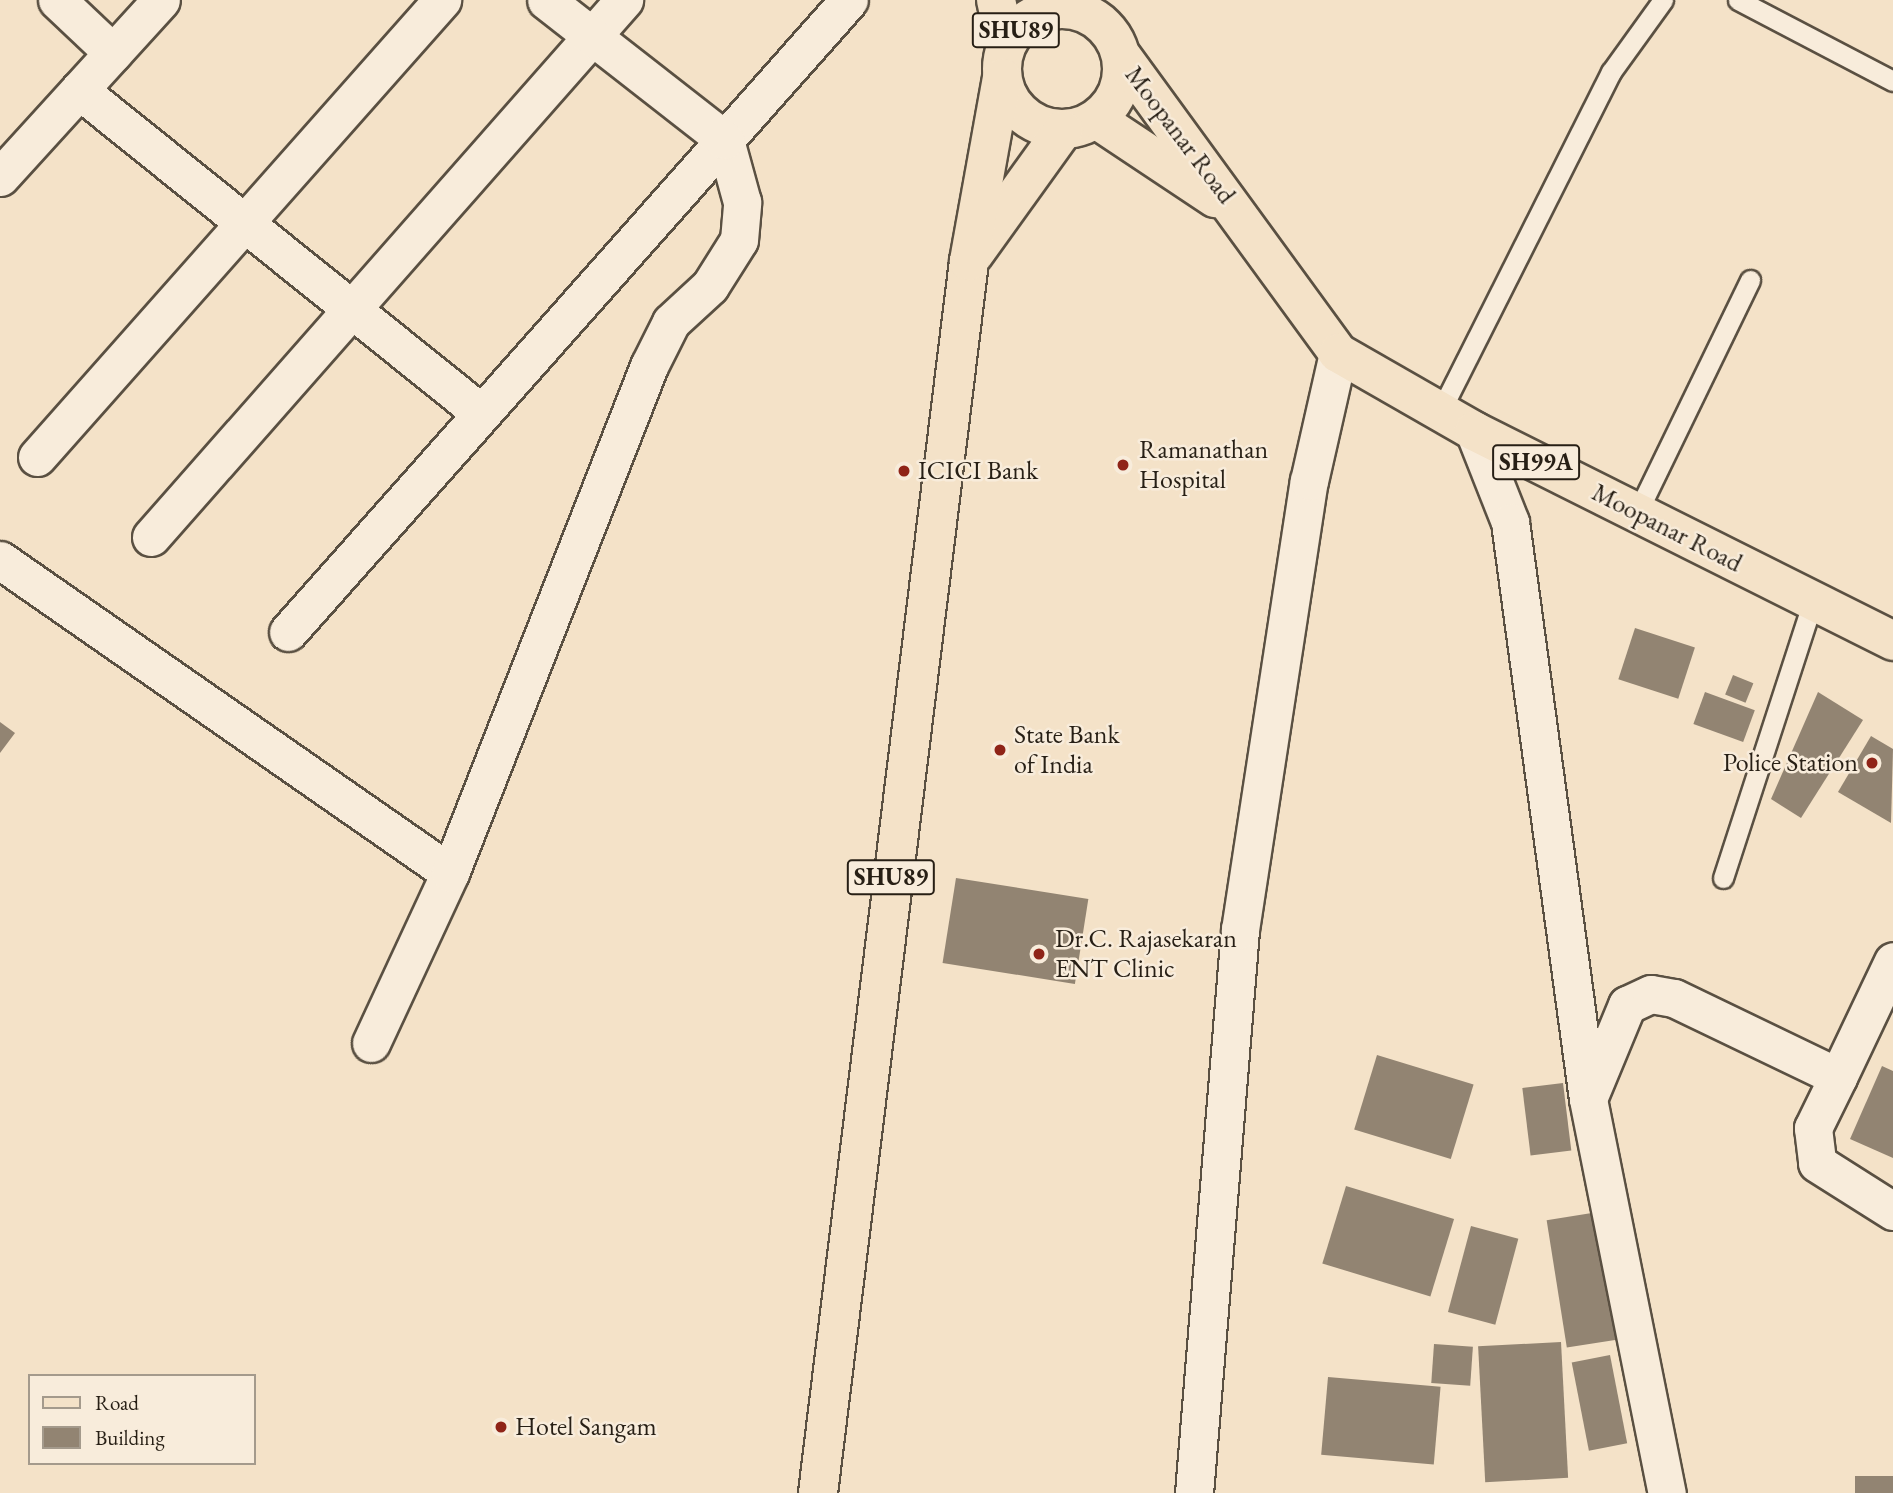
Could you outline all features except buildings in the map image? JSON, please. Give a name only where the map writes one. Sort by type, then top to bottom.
[{"type":"main road","name":"SHU89","points":[[996,0],[1012,102],[1030,120],[1080,125]]},
{"type":"main road","name":"SHU89","points":[[818,1493],[969,261],[1004,62],[1030,18],[1047,10],[1097,10],[1123,58],[1118,92],[1080,125],[969,261]]},
{"type":"main road","name":"Moopanar Road","points":[[1123,58],[1338,353],[1474,431],[1893,641]]},
{"type":"main road","name":"Moopanar Road","points":[[1080,125],[1237,212]]},
{"type":"street","points":[[57,0],[113,53]]},
{"type":"street","points":[[0,177],[160,0]]},
{"type":"street","points":[[37,457],[442,0]]},
{"type":"street","points":[[371,1043],[450,873],[649,366],[671,322],[710,286],[740,240],[742,202],[725,140],[546,0]]},
{"type":"street","points":[[151,537],[624,0]]},
{"type":"street","points":[[288,632],[849,0]]},
{"type":"street","points":[[79,90],[481,413]]},
{"type":"street","points":[[1194,1493],[1240,930],[1309,481],[1338,353]]},
{"type":"street","points":[[1474,431],[1510,522],[1588,1099],[1667,1493]]},
{"type":"street","points":[[0,560],[450,873]]},
{"type":"street","points":[[1893,961],[1813,1128],[1816,1163],[1893,1211]]},
{"type":"street","points":[[1588,1099],[1627,1005],[1651,994],[1674,998],[1838,1077]]},
{"type":"lane","points":[[1440,412],[1611,72],[1663,0]]},
{"type":"lane","points":[[1738,0],[1893,81]]},
{"type":"lane","points":[[1637,513],[1750,280]]},
{"type":"lane","points":[[1723,878],[1813,601]]},
{"type":"place","name":"Ramanathan Hospital","points":[[1123,465]]},
{"type":"place","name":"ICICI Bank","points":[[904,471]]},
{"type":"place","name":"State Bank of India","points":[[1000,750]]},
{"type":"place","name":"Police Station","points":[[1872,763]]},
{"type":"place","name":"Dr.C. Rajasekaran ENT Clinic","points":[[1039,954]]},
{"type":"place","name":"Hotel Sangam","points":[[501,1427]]}]
